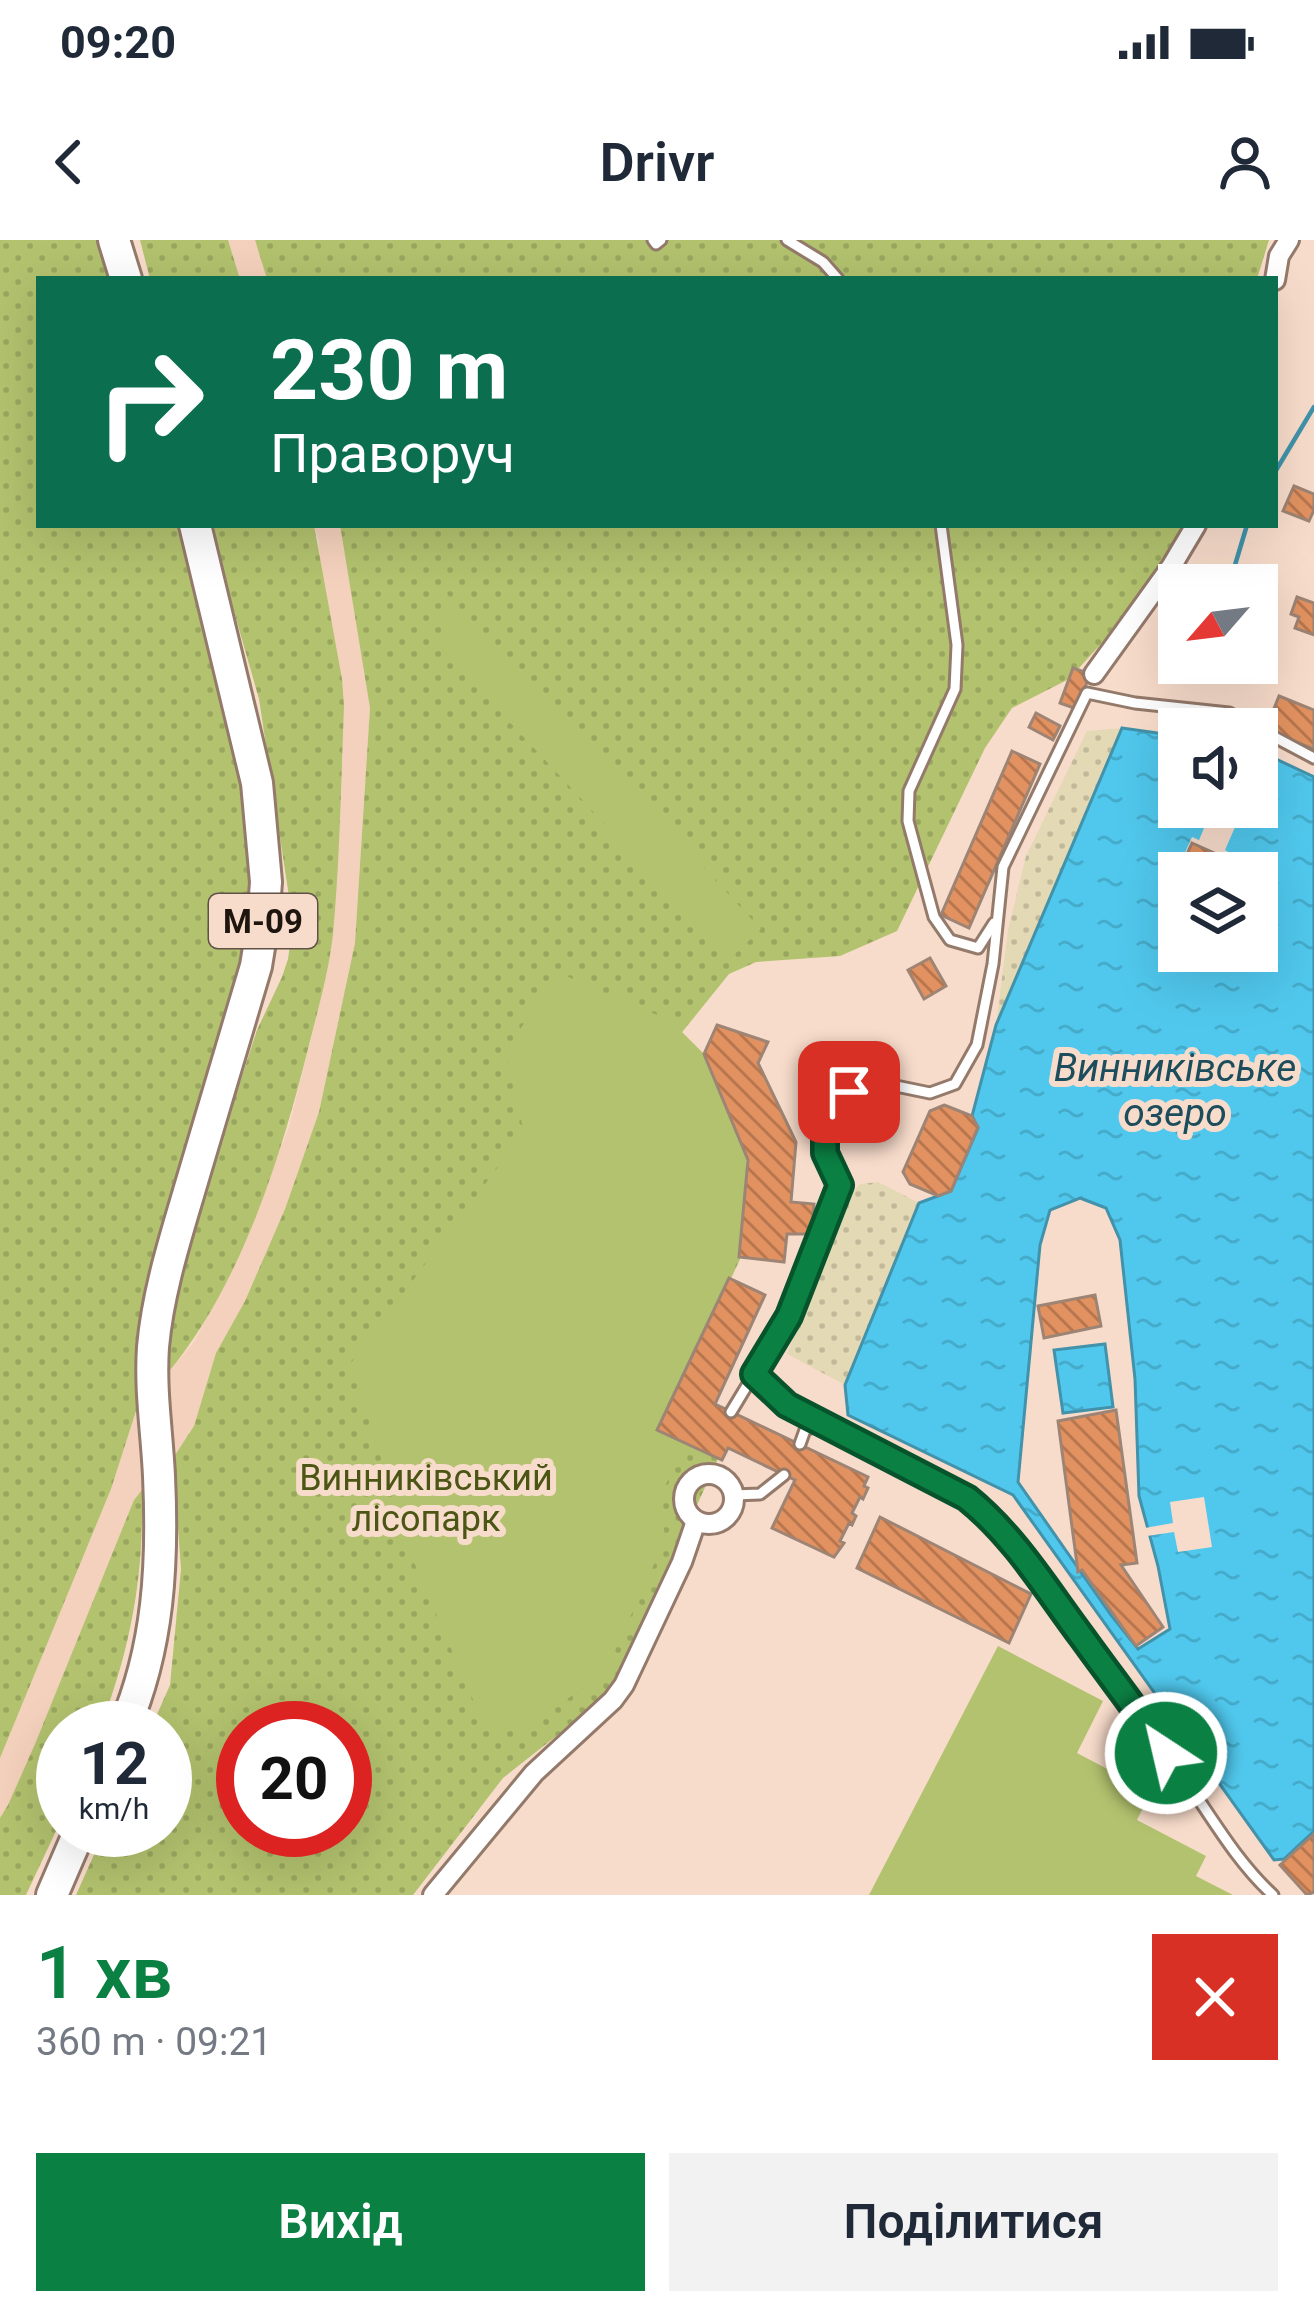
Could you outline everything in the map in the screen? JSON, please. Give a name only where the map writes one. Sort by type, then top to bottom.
[{"type":"main road","points":[[114,240],[125,276]]},
{"type":"main road","name":"М-09","points":[[136,1701],[150,1653],[159,1584],[159,1474],[152,1388],[158,1311],[256,966],[265,902],[257,784],[196,528]]},
{"type":"main road","points":[[52,1895],[68,1857]]},
{"type":"street","points":[[1276,276],[1289,240]]},
{"type":"street","points":[[1091,683],[1194,528]]},
{"type":"street","points":[[698,1477],[720,1477],[734,1495],[731,1510],[721,1521],[696,1521],[687,1510],[687,1488],[698,1477]]},
{"type":"street","points":[[434,1895],[534,1773],[614,1700],[682,1562],[696,1521]]},
{"type":"lane","points":[[787,240],[823,262],[835,276]]},
{"type":"lane","points":[[941,528],[957,645],[956,689],[909,791],[908,821],[934,917],[950,940],[977,948],[998,918]]},
{"type":"lane","points":[[731,1412],[789,1316],[840,1185],[825,1153],[825,1120],[867,1080],[930,1094],[955,1084],[977,1046],[993,964],[1003,867],[1091,683],[1135,703],[1229,713],[1314,758]]},
{"type":"lane","points":[[754,1374],[776,1397],[821,1424],[967,1498],[1005,1534],[1238,1857],[1274,1895]]},
{"type":"lane","points":[[800,1444],[805,1430],[821,1424]]},
{"type":"lane","points":[[734,1495],[760,1494],[784,1475]]},
{"type":"shaded area","points":[[228,240],[255,240],[266,276],[239,276]]},
{"type":"shaded area","points":[[315,528],[340,528],[370,708],[355,943],[319,1112],[285,1209],[245,1301],[216,1353],[194,1426],[173,1458],[167,1374],[194,1342],[235,1264],[289,1127],[332,938]]},
{"type":"shaded area","points":[[136,1411],[142,1490],[52,1701],[36,1701],[36,1742],[0,1818],[0,1758],[111,1489]]},
{"type":"sand","points":[[1122,728],[996,1025],[1008,930],[1026,856],[1087,731]]},
{"type":"sand","points":[[878,1182],[919,1203],[845,1385],[787,1354],[849,1196],[860,1184]]},
{"type":"green space","points":[[0,240],[106,240],[116,276],[36,276],[36,528],[181,528],[244,793],[248,911],[244,959],[142,1362],[136,1411],[111,1489],[0,1758]]},
{"type":"green space","points":[[140,240],[228,240],[239,276],[149,276]]},
{"type":"green space","points":[[255,240],[1269,240],[1258,276],[266,276]]},
{"type":"green space","points":[[213,528],[315,528],[344,706],[333,934],[299,1084],[256,1216],[217,1300],[167,1374],[171,1312],[203,1196],[257,1030],[288,959],[293,923],[259,699]]},
{"type":"green space","name":"Винниківський лісопарк","points":[[340,528],[1184,528],[1167,564],[1158,564],[1158,578],[1151,589],[1069,679],[1012,708],[985,748],[897,931],[840,956],[756,962],[729,974],[679,1036],[749,1174],[741,1257],[660,1431],[718,1459],[611,1693],[503,1778],[413,1895],[76,1895],[93,1857],[192,1857],[192,1701],[163,1701],[170,1685],[181,1569],[173,1458],[194,1426],[216,1353],[245,1301],[285,1209],[319,1112],[355,943],[370,708]]},
{"type":"green space","points":[[446,593],[761,929],[730,959],[439,646]]},
{"type":"green space","points":[[557,972],[671,1021],[704,1054],[747,1153],[739,1257],[658,1429],[686,1444],[657,1502],[666,1538],[604,1675],[527,1725],[486,1730],[413,1560],[351,1363],[524,1132],[505,1053]]},
{"type":"green space","points":[[142,1490],[138,1582],[110,1701],[52,1701]]},
{"type":"green space","points":[[998,1646],[1103,1701],[1077,1753],[1151,1792],[1137,1820],[1206,1856],[1196,1876],[1233,1895],[869,1895]]},
{"type":"green space","points":[[35,1744],[36,1857],[44,1857],[26,1895],[0,1895],[0,1818]]},
{"type":"water","name":"Винниківське озеро","points":[[1122,728],[1158,733],[1158,828],[1278,828],[1278,760],[1314,777],[1314,1831],[1284,1859],[1274,1860],[1013,1495],[848,1415],[845,1385],[919,1203],[951,1191],[978,1128],[972,1116],[996,1025]],"holes":[[[1080,1198],[1106,1208],[1120,1240],[1135,1379],[1139,1496],[1170,1629],[1138,1649],[1018,1482],[1040,1245],[1050,1210]]]},
{"type":"water","points":[[1105,1344],[1113,1407],[1063,1413],[1054,1350]]},
{"type":"pier","points":[[1204,828],[1235,828],[1225,850],[1228,852],[1185,852],[1192,837],[1199,840]]},
{"type":"pier","points":[[1204,1497],[1212,1547],[1178,1552],[1174,1532],[1147,1536],[1145,1528],[1173,1523],[1170,1502]]},
{"type":"building","points":[[1294,486],[1314,494],[1309,521],[1283,511]]},
{"type":"building","points":[[1297,597],[1314,603],[1314,635],[1295,628],[1299,617],[1291,614]]},
{"type":"building","points":[[1073,668],[1090,674],[1077,709],[1060,703]]},
{"type":"building","points":[[1279,696],[1314,710],[1314,749],[1278,735],[1278,708],[1274,708]]},
{"type":"building","points":[[1036,713],[1060,726],[1053,740],[1029,727]]},
{"type":"building","points":[[1012,751],[1040,764],[969,928],[941,915]]},
{"type":"building","points":[[1192,843],[1212,852],[1188,852]]},
{"type":"building","points":[[930,958],[946,986],[924,999],[908,970]]},
{"type":"building","points":[[717,1025],[768,1042],[758,1063],[796,1142],[791,1202],[814,1204],[812,1234],[787,1234],[784,1262],[739,1257],[748,1160],[704,1054]]},
{"type":"building","points":[[944,1105],[972,1116],[978,1127],[951,1191],[938,1196],[910,1184],[903,1172],[930,1111]]},
{"type":"building","points":[[729,1278],[765,1295],[715,1404],[868,1477],[864,1486],[868,1488],[834,1557],[772,1528],[795,1480],[728,1448],[722,1460],[657,1430]]},
{"type":"building","points":[[1095,1295],[1101,1326],[1044,1338],[1038,1306]]},
{"type":"building","points":[[1116,1410],[1137,1563],[1121,1565],[1163,1627],[1136,1646],[1082,1570],[1078,1572],[1058,1421]]},
{"type":"building","points":[[880,1517],[1031,1594],[1009,1643],[857,1568]]},
{"type":"building","points":[[1314,1834],[1314,1892],[1307,1895],[1280,1865]]},
{"type":"waterway","points":[[1278,467],[1314,407]]},
{"type":"waterway","points":[[1235,564],[1246,528]]},
{"type":"route","points":[[849,1092],[825,1120],[825,1153],[840,1185],[789,1316],[754,1374],[787,1405],[980,1509],[1042,1580],[1166,1753]]}]
